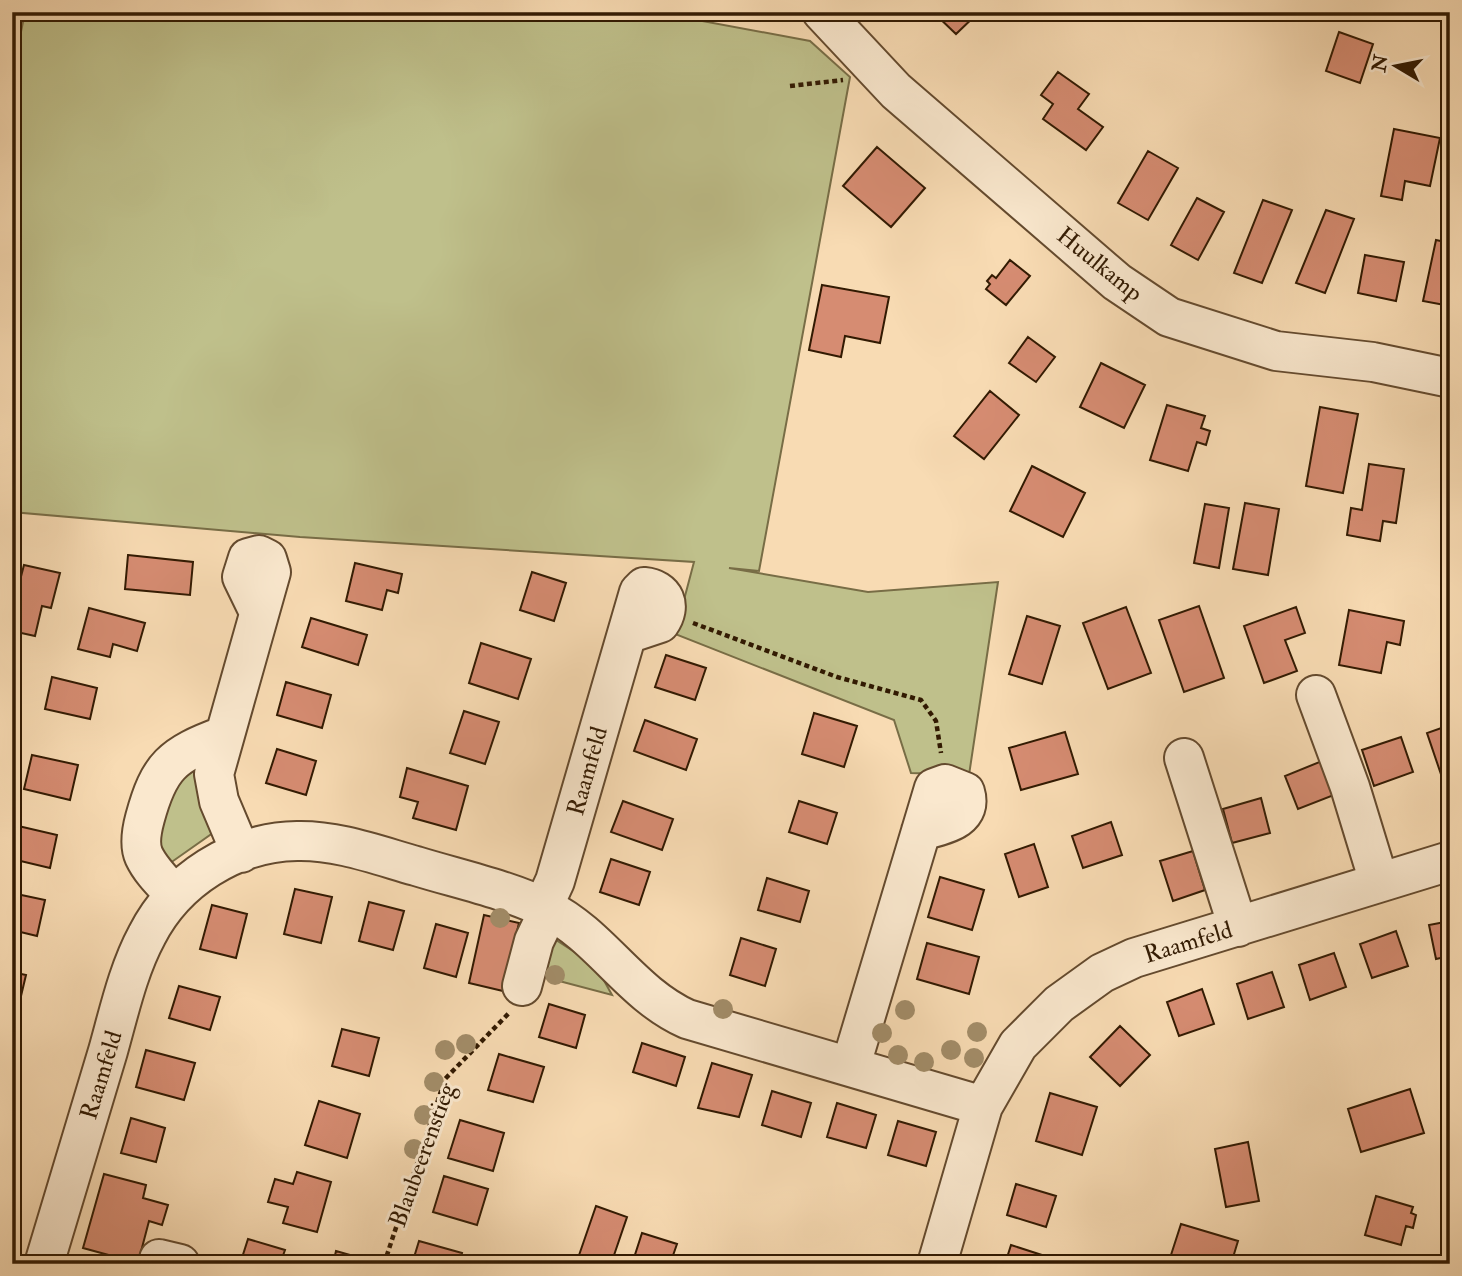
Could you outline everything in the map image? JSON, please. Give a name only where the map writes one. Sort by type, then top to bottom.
[{"type":"street","name":"Huulkamp","points":[[822,12],[896,91],[1116,282],[1169,317],[1276,351],[1373,362],[1450,378]]},
{"type":"street","name":"Raamfeld","points":[[546,909],[639,592],[644,587],[658,591],[663,596],[664,617]]},
{"type":"street","points":[[241,853],[214,785],[216,759],[259,612]]},
{"type":"street","points":[[1316,695],[1350,787],[1379,882]]},
{"type":"street","points":[[175,895],[151,867],[142,849],[144,822],[155,783],[160,774],[179,757],[223,736]]},
{"type":"street","points":[[1184,758],[1238,927]]},
{"type":"street","points":[[851,1065],[934,788]]},
{"type":"street","name":"Raamfeld","points":[[44,1264],[131,974],[145,938],[175,895],[213,865],[241,853],[296,841],[331,843],[382,856],[546,909],[580,931],[648,997],[667,1010],[687,1019],[851,1065],[983,1106]]},
{"type":"street","name":"Raamfeld","points":[[937,1264],[983,1106],[1018,1045],[1076,990],[1134,958],[1450,862]]},
{"type":"street","points":[[522,986],[546,909]]},
{"type":"street","points":[[158,1264],[159,1259],[180,1264]]},
{"type":"path","points":[[790,86],[842,81]]},
{"type":"path","points":[[664,617],[705,626],[870,688],[921,700],[936,721],[940,739],[941,758],[934,788]]},
{"type":"path","name":"Blaubeerenstieg","points":[[384,1264],[445,1079],[519,1003],[522,986]]},
{"type":"green space","points":[[25,12],[654,12],[810,41],[850,77],[759,571],[729,568],[868,592],[998,582],[969,775],[911,773],[894,720],[675,634],[694,562],[300,537],[12,512],[12,76]]},
{"type":"green space","points":[[203,753],[217,830],[166,866],[152,818]]},
{"type":"green space","points":[[553,938],[596,966],[612,995],[544,977]]},
{"type":"building","points":[[933,12],[979,12],[956,34]]},
{"type":"building","points":[[1339,32],[1373,44],[1360,83],[1326,71]]},
{"type":"building","points":[[1058,72],[1089,94],[1078,109],[1103,127],[1086,150],[1043,119],[1053,104],[1041,95]]},
{"type":"building","points":[[1394,129],[1440,138],[1430,186],[1405,181],[1402,200],[1381,196]]},
{"type":"building","points":[[877,147],[925,188],[891,227],[843,186]]},
{"type":"building","points":[[1148,151],[1178,168],[1148,220],[1118,203]]},
{"type":"building","points":[[1197,198],[1224,212],[1198,260],[1171,245]]},
{"type":"building","points":[[1263,200],[1292,210],[1262,283],[1234,273]]},
{"type":"building","points":[[1326,210],[1354,219],[1325,293],[1296,283]]},
{"type":"building","points":[[1436,240],[1450,243],[1450,306],[1423,301]]},
{"type":"building","points":[[1365,255],[1404,262],[1396,301],[1358,293]]},
{"type":"building","points":[[1010,260],[1030,276],[1006,305],[986,289],[990,284],[987,281],[992,275],[996,278]]},
{"type":"building","points":[[822,285],[889,297],[880,343],[845,336],[841,357],[809,350]]},
{"type":"building","points":[[1028,337],[1055,357],[1036,382],[1009,363]]},
{"type":"building","points":[[1101,363],[1145,385],[1124,428],[1080,407]]},
{"type":"building","points":[[990,391],[1019,415],[984,459],[954,436]]},
{"type":"building","points":[[1167,405],[1205,416],[1201,428],[1210,431],[1206,445],[1197,442],[1188,471],[1150,460]]},
{"type":"building","points":[[1320,407],[1358,414],[1343,493],[1306,486]]},
{"type":"building","points":[[1369,464],[1404,469],[1396,523],[1383,521],[1380,541],[1347,535],[1351,508],[1362,510]]},
{"type":"building","points":[[1032,466],[1085,493],[1063,537],[1010,511]]},
{"type":"building","points":[[1245,503],[1279,509],[1268,575],[1233,569]]},
{"type":"building","points":[[1205,504],[1229,508],[1219,568],[1194,563]]},
{"type":"building","points":[[128,555],[193,562],[190,595],[125,589]]},
{"type":"building","points":[[355,563],[402,574],[398,593],[387,590],[382,610],[346,601]]},
{"type":"building","points":[[24,565],[60,573],[51,608],[42,606],[35,636],[12,631],[12,590],[17,592]]},
{"type":"building","points":[[532,572],[566,583],[554,621],[520,610]]},
{"type":"building","points":[[1199,606],[1224,678],[1184,692],[1159,620]]},
{"type":"building","points":[[1126,607],[1151,673],[1108,689],[1083,623]]},
{"type":"building","points":[[1296,607],[1305,633],[1285,640],[1297,671],[1264,683],[1244,626]]},
{"type":"building","points":[[89,608],[145,623],[137,651],[113,644],[110,657],[78,649]]},
{"type":"building","points":[[1349,610],[1404,621],[1400,645],[1387,642],[1381,673],[1339,665]]},
{"type":"building","points":[[1027,616],[1060,626],[1042,684],[1009,674]]},
{"type":"building","points":[[311,618],[367,635],[358,665],[302,647]]},
{"type":"building","points":[[481,643],[531,659],[518,699],[469,683]]},
{"type":"building","points":[[666,655],[706,668],[695,700],[655,687]]},
{"type":"building","points":[[52,677],[97,688],[90,719],[45,709]]},
{"type":"building","points":[[286,682],[331,695],[322,728],[277,715]]},
{"type":"building","points":[[464,711],[499,722],[485,764],[450,753]]},
{"type":"building","points":[[814,713],[857,726],[844,767],[802,754]]},
{"type":"building","points":[[645,720],[697,739],[686,770],[634,751]]},
{"type":"building","points":[[1450,725],[1450,797],[1449,798],[1427,733]]},
{"type":"building","points":[[1065,732],[1078,774],[1021,790],[1009,748]]},
{"type":"building","points":[[1401,737],[1413,772],[1374,786],[1362,750]]},
{"type":"building","points":[[277,749],[316,761],[306,795],[266,783]]},
{"type":"building","points":[[32,755],[78,765],[70,800],[24,789]]},
{"type":"building","points":[[1322,761],[1334,795],[1298,809],[1285,776]]},
{"type":"building","points":[[407,768],[468,786],[456,830],[413,818],[418,802],[400,797]]},
{"type":"building","points":[[1261,798],[1270,833],[1232,843],[1223,809]]},
{"type":"building","points":[[623,801],[673,819],[662,850],[611,832]]},
{"type":"building","points":[[799,801],[837,813],[827,844],[789,832]]},
{"type":"building","points":[[1111,822],[1122,855],[1083,868],[1072,836]]},
{"type":"building","points":[[14,825],[57,835],[50,868],[12,859]]},
{"type":"building","points":[[1034,844],[1048,887],[1019,897],[1005,854]]},
{"type":"building","points":[[1193,851],[1205,890],[1173,901],[1160,861]]},
{"type":"building","points":[[611,859],[650,872],[639,905],[600,892]]},
{"type":"building","points":[[940,877],[984,890],[972,930],[928,917]]},
{"type":"building","points":[[767,878],[809,891],[800,922],[758,910]]},
{"type":"building","points":[[295,889],[332,897],[321,943],[284,934]]},
{"type":"building","points":[[12,893],[45,900],[37,936],[12,930]]},
{"type":"building","points":[[369,902],[404,911],[393,950],[359,941]]},
{"type":"building","points":[[212,905],[247,914],[236,958],[200,949]]},
{"type":"building","points":[[484,915],[519,923],[503,991],[469,983]]},
{"type":"building","points":[[1450,921],[1450,956],[1436,959],[1429,925]]},
{"type":"building","points":[[436,924],[468,933],[456,977],[424,968]]},
{"type":"building","points":[[1396,931],[1408,966],[1372,978],[1360,944]]},
{"type":"building","points":[[741,938],[776,949],[765,986],[730,975]]},
{"type":"building","points":[[927,943],[979,957],[969,994],[917,979]]},
{"type":"building","points":[[1334,953],[1346,987],[1310,1000],[1299,965]]},
{"type":"building","points":[[12,972],[26,975],[16,1017],[12,1016]]},
{"type":"building","points":[[1272,972],[1284,1007],[1248,1019],[1237,984]]},
{"type":"building","points":[[179,986],[220,997],[210,1030],[169,1018]]},
{"type":"building","points":[[1202,989],[1214,1024],[1179,1036],[1167,1002]]},
{"type":"building","points":[[549,1004],[585,1015],[576,1048],[539,1037]]},
{"type":"building","points":[[1120,1026],[1150,1055],[1120,1086],[1090,1057]]},
{"type":"building","points":[[342,1029],[379,1038],[369,1076],[332,1066]]},
{"type":"building","points":[[642,1043],[685,1057],[676,1086],[633,1072]]},
{"type":"building","points":[[146,1050],[195,1063],[184,1100],[136,1087]]},
{"type":"building","points":[[499,1054],[544,1067],[533,1102],[488,1090]]},
{"type":"building","points":[[712,1063],[752,1075],[739,1117],[698,1108]]},
{"type":"building","points":[[1410,1089],[1424,1133],[1361,1152],[1348,1109]]},
{"type":"building","points":[[772,1091],[811,1103],[801,1137],[762,1125]]},
{"type":"building","points":[[1050,1093],[1097,1107],[1082,1155],[1036,1141]]},
{"type":"building","points":[[319,1101],[360,1114],[347,1158],[305,1145]]},
{"type":"building","points":[[837,1103],[876,1115],[866,1148],[827,1137]]},
{"type":"building","points":[[131,1118],[165,1128],[156,1162],[121,1153]]},
{"type":"building","points":[[460,1120],[504,1133],[493,1171],[448,1158]]},
{"type":"building","points":[[898,1121],[936,1132],[926,1166],[888,1155]]},
{"type":"building","points":[[1248,1142],[1259,1201],[1226,1207],[1215,1149]]},
{"type":"building","points":[[297,1172],[331,1182],[317,1232],[283,1223],[288,1207],[268,1202],[275,1179],[293,1184]]},
{"type":"building","points":[[104,1174],[146,1185],[143,1198],[168,1205],[162,1225],[149,1221],[138,1263],[83,1248]]},
{"type":"building","points":[[444,1176],[488,1189],[477,1225],[433,1212]]},
{"type":"building","points":[[1016,1184],[1056,1196],[1046,1227],[1007,1215]]},
{"type":"building","points":[[1376,1196],[1413,1207],[1411,1213],[1416,1215],[1413,1228],[1406,1226],[1401,1245],[1365,1235]]},
{"type":"building","points":[[596,1206],[627,1217],[611,1264],[577,1261]]},
{"type":"building","points":[[1181,1224],[1238,1241],[1231,1264],[1189,1264],[1170,1258]]},
{"type":"building","points":[[642,1233],[677,1244],[670,1264],[632,1264]]},
{"type":"building","points":[[248,1239],[285,1250],[280,1264],[240,1264]]},
{"type":"building","points":[[419,1241],[462,1253],[459,1264],[412,1264]]},
{"type":"building","points":[[1011,1245],[1048,1257],[1046,1264],[1005,1264]]},
{"type":"building","points":[[336,1251],[364,1259],[363,1264],[333,1264]]}]
